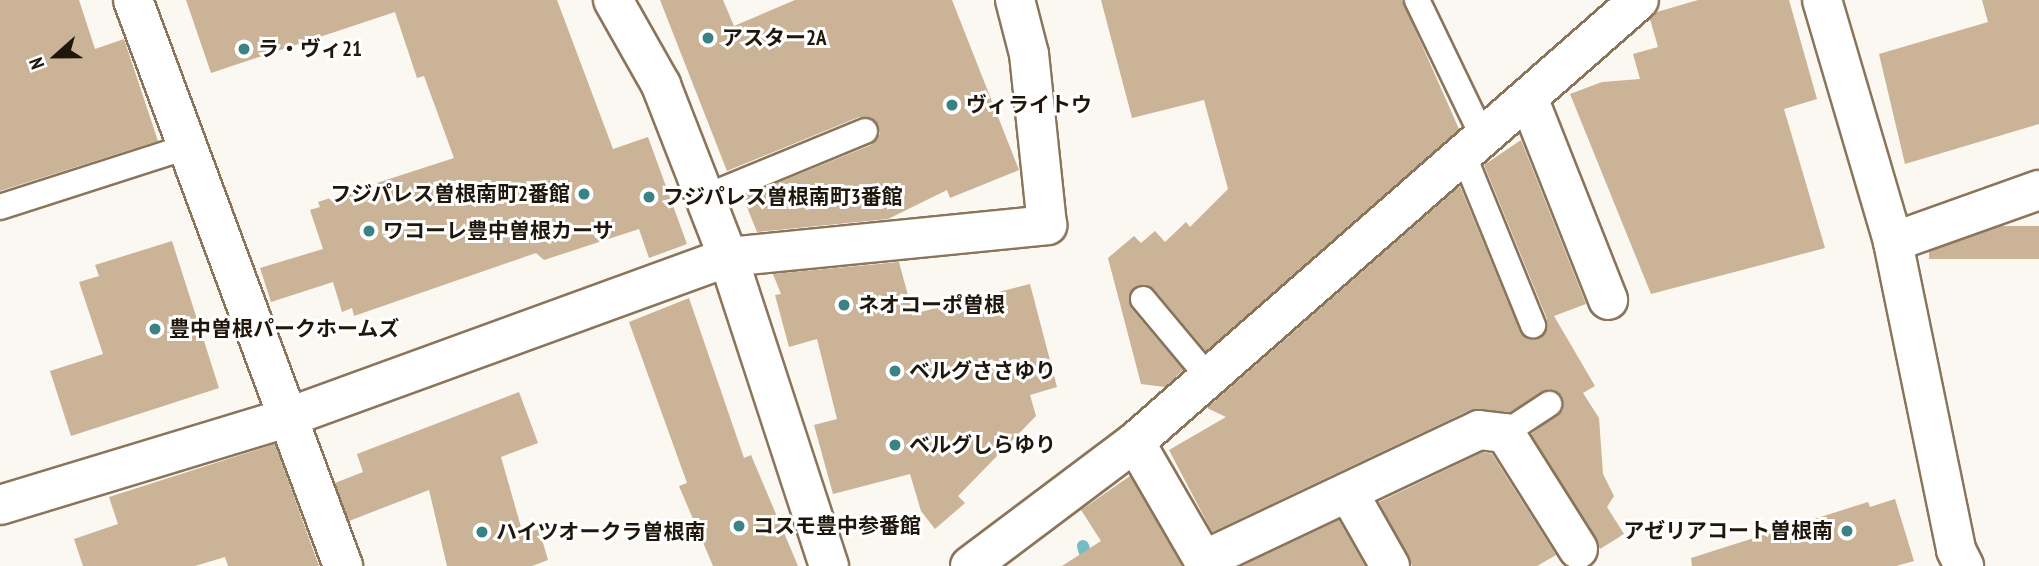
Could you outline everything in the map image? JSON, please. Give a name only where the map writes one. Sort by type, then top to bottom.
[{"type":"street","points":[[133,0],[343,566]]},
{"type":"street","points":[[613,0],[661,85],[728,257],[829,566]]},
{"type":"street","points":[[0,505],[286,418],[728,257],[1047,225],[1029,54],[1015,0]]},
{"type":"street","points":[[971,566],[1135,442],[1529,100],[1639,0]]},
{"type":"street","points":[[1822,0],[1894,242],[1956,550],[1964,566]]},
{"type":"street","points":[[1529,100],[1608,300]]},
{"type":"street","points":[[1894,242],[2039,190]]},
{"type":"street","points":[[1135,442],[1205,563],[1479,430],[1505,433],[1578,549]]},
{"type":"street","points":[[1348,492],[1390,566]]},
{"type":"lane","points":[[1417,0],[1474,147],[1533,325]]},
{"type":"lane","points":[[705,197],[865,131]]},
{"type":"lane","points":[[0,207],[187,147]]},
{"type":"lane","points":[[1143,299],[1209,378]]},
{"type":"lane","points":[[1505,433],[1549,404]]},
{"type":"building","points":[[0,0],[79,0],[95,49],[124,39],[158,141],[0,191]]},
{"type":"building","points":[[186,0],[557,0],[613,149],[648,137],[687,244],[649,258],[639,229],[544,260],[536,253],[354,316],[352,308],[342,312],[333,282],[271,302],[260,268],[323,249],[310,210],[320,207],[318,202],[454,158],[424,76],[417,78],[395,12],[211,73]]},
{"type":"building","points":[[660,0],[723,0],[734,26],[795,0],[952,0],[1019,170],[950,198],[947,190],[888,219],[757,232],[743,197],[871,145],[880,134],[878,125],[859,117],[727,171]]},
{"type":"building","points":[[1101,0],[1402,0],[1459,129],[1206,351],[1154,289],[1133,288],[1131,308],[1183,370],[1165,387],[1141,384],[1108,258],[1134,236],[1141,243],[1155,231],[1165,242],[1186,222],[1190,227],[1228,189],[1204,100],[1132,118]]},
{"type":"building","points":[[1698,0],[1789,0],[1817,99],[1784,109],[1825,248],[1651,294],[1570,94],[1602,82],[1640,79],[1633,54],[1658,47],[1650,19],[1657,12]]},
{"type":"building","points":[[1982,0],[2039,0],[2039,124],[1905,164],[1879,54],[1988,22]]},
{"type":"building","points":[[1521,140],[1586,304],[1554,316],[1595,386],[1583,393],[1599,418],[1603,474],[1614,496],[1607,507],[1624,534],[1600,549],[1531,434],[1563,410],[1562,396],[1549,389],[1510,412],[1470,410],[1212,532],[1169,450],[1226,417],[1207,408],[1460,186],[1520,331],[1532,340],[1544,335],[1547,319],[1484,165]]},
{"type":"building","points":[[1929,226],[2039,226],[2039,259],[1929,259]]},
{"type":"building","name":"豊中曽根パークホームズ","points":[[172,241],[219,388],[71,436],[50,371],[103,354],[79,282],[99,276],[95,265]]},
{"type":"building","points":[[899,262],[913,314],[1030,284],[1057,387],[1030,395],[1036,416],[958,496],[965,503],[935,529],[921,511],[910,474],[833,494],[814,425],[837,419],[817,339],[789,347],[775,295],[781,294],[773,274]]},
{"type":"building","points":[[689,298],[744,458],[751,455],[798,566],[713,566],[679,486],[687,483],[629,322]]},
{"type":"building","points":[[519,392],[538,443],[501,457],[523,534],[539,529],[548,560],[532,566],[447,566],[429,490],[349,521],[335,483],[363,472],[357,454]]},
{"type":"building","points":[[275,444],[319,566],[228,566],[225,557],[195,566],[83,566],[74,539],[118,524],[109,497]]},
{"type":"building","points":[[1483,452],[1492,454],[1556,555],[1537,566],[1412,566],[1379,502]]},
{"type":"building","points":[[1130,476],[1182,566],[1062,566],[1101,541],[1081,510]]},
{"type":"building","name":"アゼリアコート曽根南","points":[[1895,499],[1914,561],[1896,566],[1692,566],[1691,558],[1868,502],[1870,507]]},
{"type":"building","points":[[1339,520],[1365,566],[1242,566]]},
{"type":"waterway","points":[[1083,546],[1089,566]]},
{"type":"place","name":"アスター2A","points":[[708,38]]},
{"type":"place","name":"ラ・ヴィ21","points":[[244,49]]},
{"type":"place","name":"ヴィライトウ","points":[[952,105]]},
{"type":"place","name":"フジパレス曽根南町2番館","points":[[584,194]]},
{"type":"place","name":"フジパレス曽根南町3番館","points":[[649,197]]},
{"type":"place","name":"ワコーレ豊中曽根カーサ","points":[[369,231]]},
{"type":"place","name":"ネオコーポ曽根","points":[[844,305]]},
{"type":"place","name":"豊中曽根パークホームズ","points":[[155,329]]},
{"type":"place","name":"ベルグささゆり","points":[[895,371]]},
{"type":"place","name":"ベルグしらゆり","points":[[895,445]]},
{"type":"place","name":"コスモ豊中参番館","points":[[739,526]]},
{"type":"place","name":"アゼリアコート曽根南","points":[[1847,531]]},
{"type":"place","name":"ハイツオークラ曽根南","points":[[482,532]]}]
